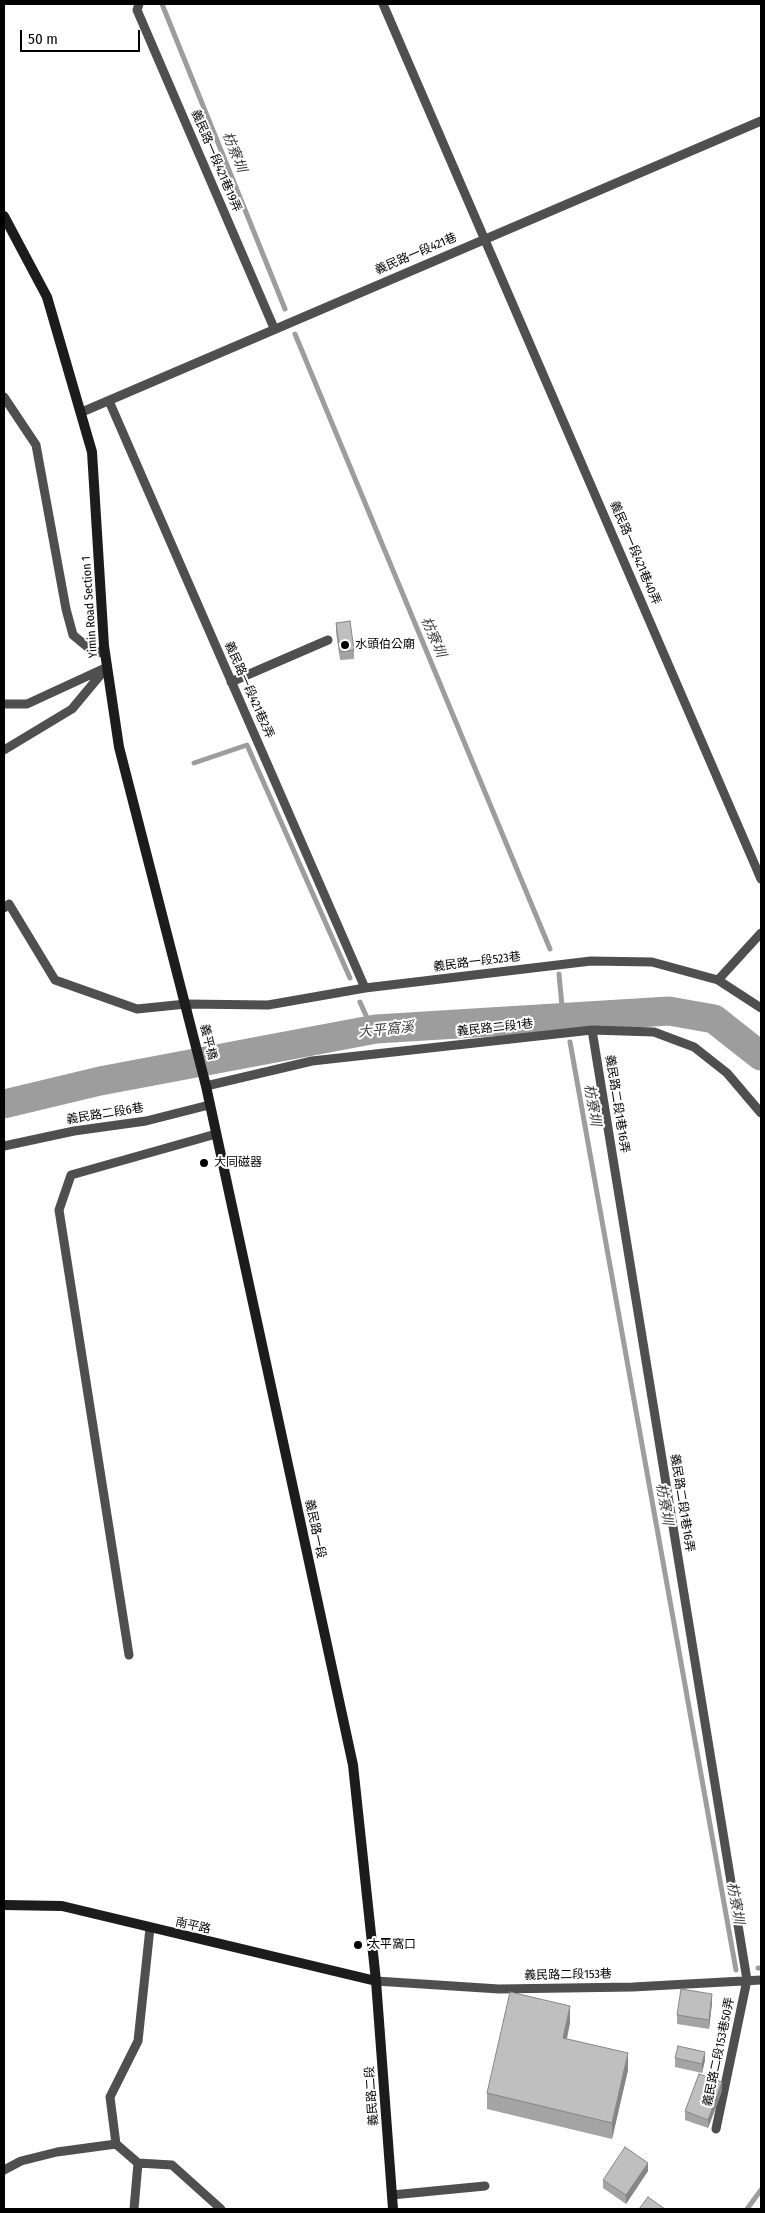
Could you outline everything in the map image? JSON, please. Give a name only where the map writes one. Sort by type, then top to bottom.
[{"type":"street","name":"Yimin Road Section 1","points":[[4,216],[47,296],[92,452],[105,654],[119,748],[186,1004]]},
{"type":"street","name":"義平橋","points":[[186,1004],[206,1086]]},
{"type":"street","name":"義民路一段","points":[[206,1086],[353,1765],[376,1981]]},
{"type":"street","name":"南平路","points":[[4,1905],[62,1906],[376,1981]]},
{"type":"street","name":"義民路二段","points":[[376,1981],[393,2209]]},
{"type":"lane","name":"義民路一段421巷19弄","points":[[138,4],[137,10],[274,328]]},
{"type":"lane","name":"義民路一段421巷40弄","points":[[383,4],[761,878]]},
{"type":"lane","name":"義民路一段421巷","points":[[82,412],[110,402],[274,328],[761,121]]},
{"type":"lane","points":[[4,397],[14,409],[36,445],[66,609],[73,635],[90,649],[105,654]]},
{"type":"lane","name":"義民路一段421巷2弄","points":[[110,402],[365,988]]},
{"type":"lane","points":[[232,682],[328,640]]},
{"type":"lane","points":[[4,704],[27,704],[107,667]]},
{"type":"lane","points":[[4,750],[72,709],[107,667]]},
{"type":"lane","name":"義民路一段523巷","points":[[4,908],[10,904],[55,980],[137,1009],[186,1004],[268,1005],[365,988],[591,961],[652,962],[718,980],[761,1008]]},
{"type":"lane","points":[[718,980],[761,933]]},
{"type":"lane","name":"義民路二段1巷","points":[[206,1086],[312,1061],[592,1030],[654,1032],[694,1047],[727,1073],[761,1113]]},
{"type":"lane","name":"義民路二段1巷16弄","points":[[592,1030],[747,1980]]},
{"type":"lane","name":"義民路二段6巷","points":[[4,1146],[74,1131],[146,1121],[209,1105]]},
{"type":"lane","points":[[128,1655],[59,1210],[72,1175],[216,1134]]},
{"type":"lane","points":[[150,1928],[138,2042],[110,2098],[116,2144],[138,2163],[172,2165],[221,2209]]},
{"type":"lane","name":"義民路二段153巷50弄","points":[[716,2129],[747,1980]]},
{"type":"lane","name":"義民路二段153巷","points":[[376,1981],[499,1989],[634,1987],[761,1980]]},
{"type":"lane","points":[[4,2170],[22,2161],[57,2152],[116,2144]]},
{"type":"lane","points":[[134,2209],[138,2163]]},
{"type":"lane","points":[[392,2195],[485,2186]]},
{"type":"building","name":"水頭伯公廟","points":[[350,621],[354,650],[340,652],[336,623]]},
{"type":"building","points":[[681,1989],[712,1994],[709,2020],[677,2015]]},
{"type":"building","points":[[510,1992],[570,2006],[563,2038],[628,2053],[612,2123],[487,2093]]},
{"type":"building","points":[[678,2046],[705,2052],[702,2064],[675,2058]]},
{"type":"building","points":[[699,2074],[722,2082],[708,2120],[685,2111]]},
{"type":"building","points":[[625,2147],[648,2163],[626,2195],[603,2180]]},
{"type":"building","points":[[648,2197],[665,2209],[639,2209]]},
{"type":"waterway","name":"枋寮圳","points":[[162,4],[285,309]]},
{"type":"waterway","name":"枋寮圳","points":[[295,334],[550,949]]},
{"type":"waterway","points":[[194,763],[247,745],[350,978]]},
{"type":"waterway","points":[[559,974],[563,1017]]},
{"type":"waterway","points":[[360,1002],[372,1029]]},
{"type":"waterway","name":"大平窩溪","points":[[4,1104],[100,1081],[376,1029],[669,1011],[714,1019],[761,1056]]},
{"type":"waterway","name":"枋寮圳","points":[[570,1042],[736,1970]]},
{"type":"waterway","name":"枋寮圳","points":[[747,2209],[761,2190]]},
{"type":"place","name":"水頭伯公廟","points":[[345,645]]},
{"type":"place","name":"大同磁器","points":[[204,1163]]},
{"type":"place","name":"太平窩口","points":[[358,1945]]}]
